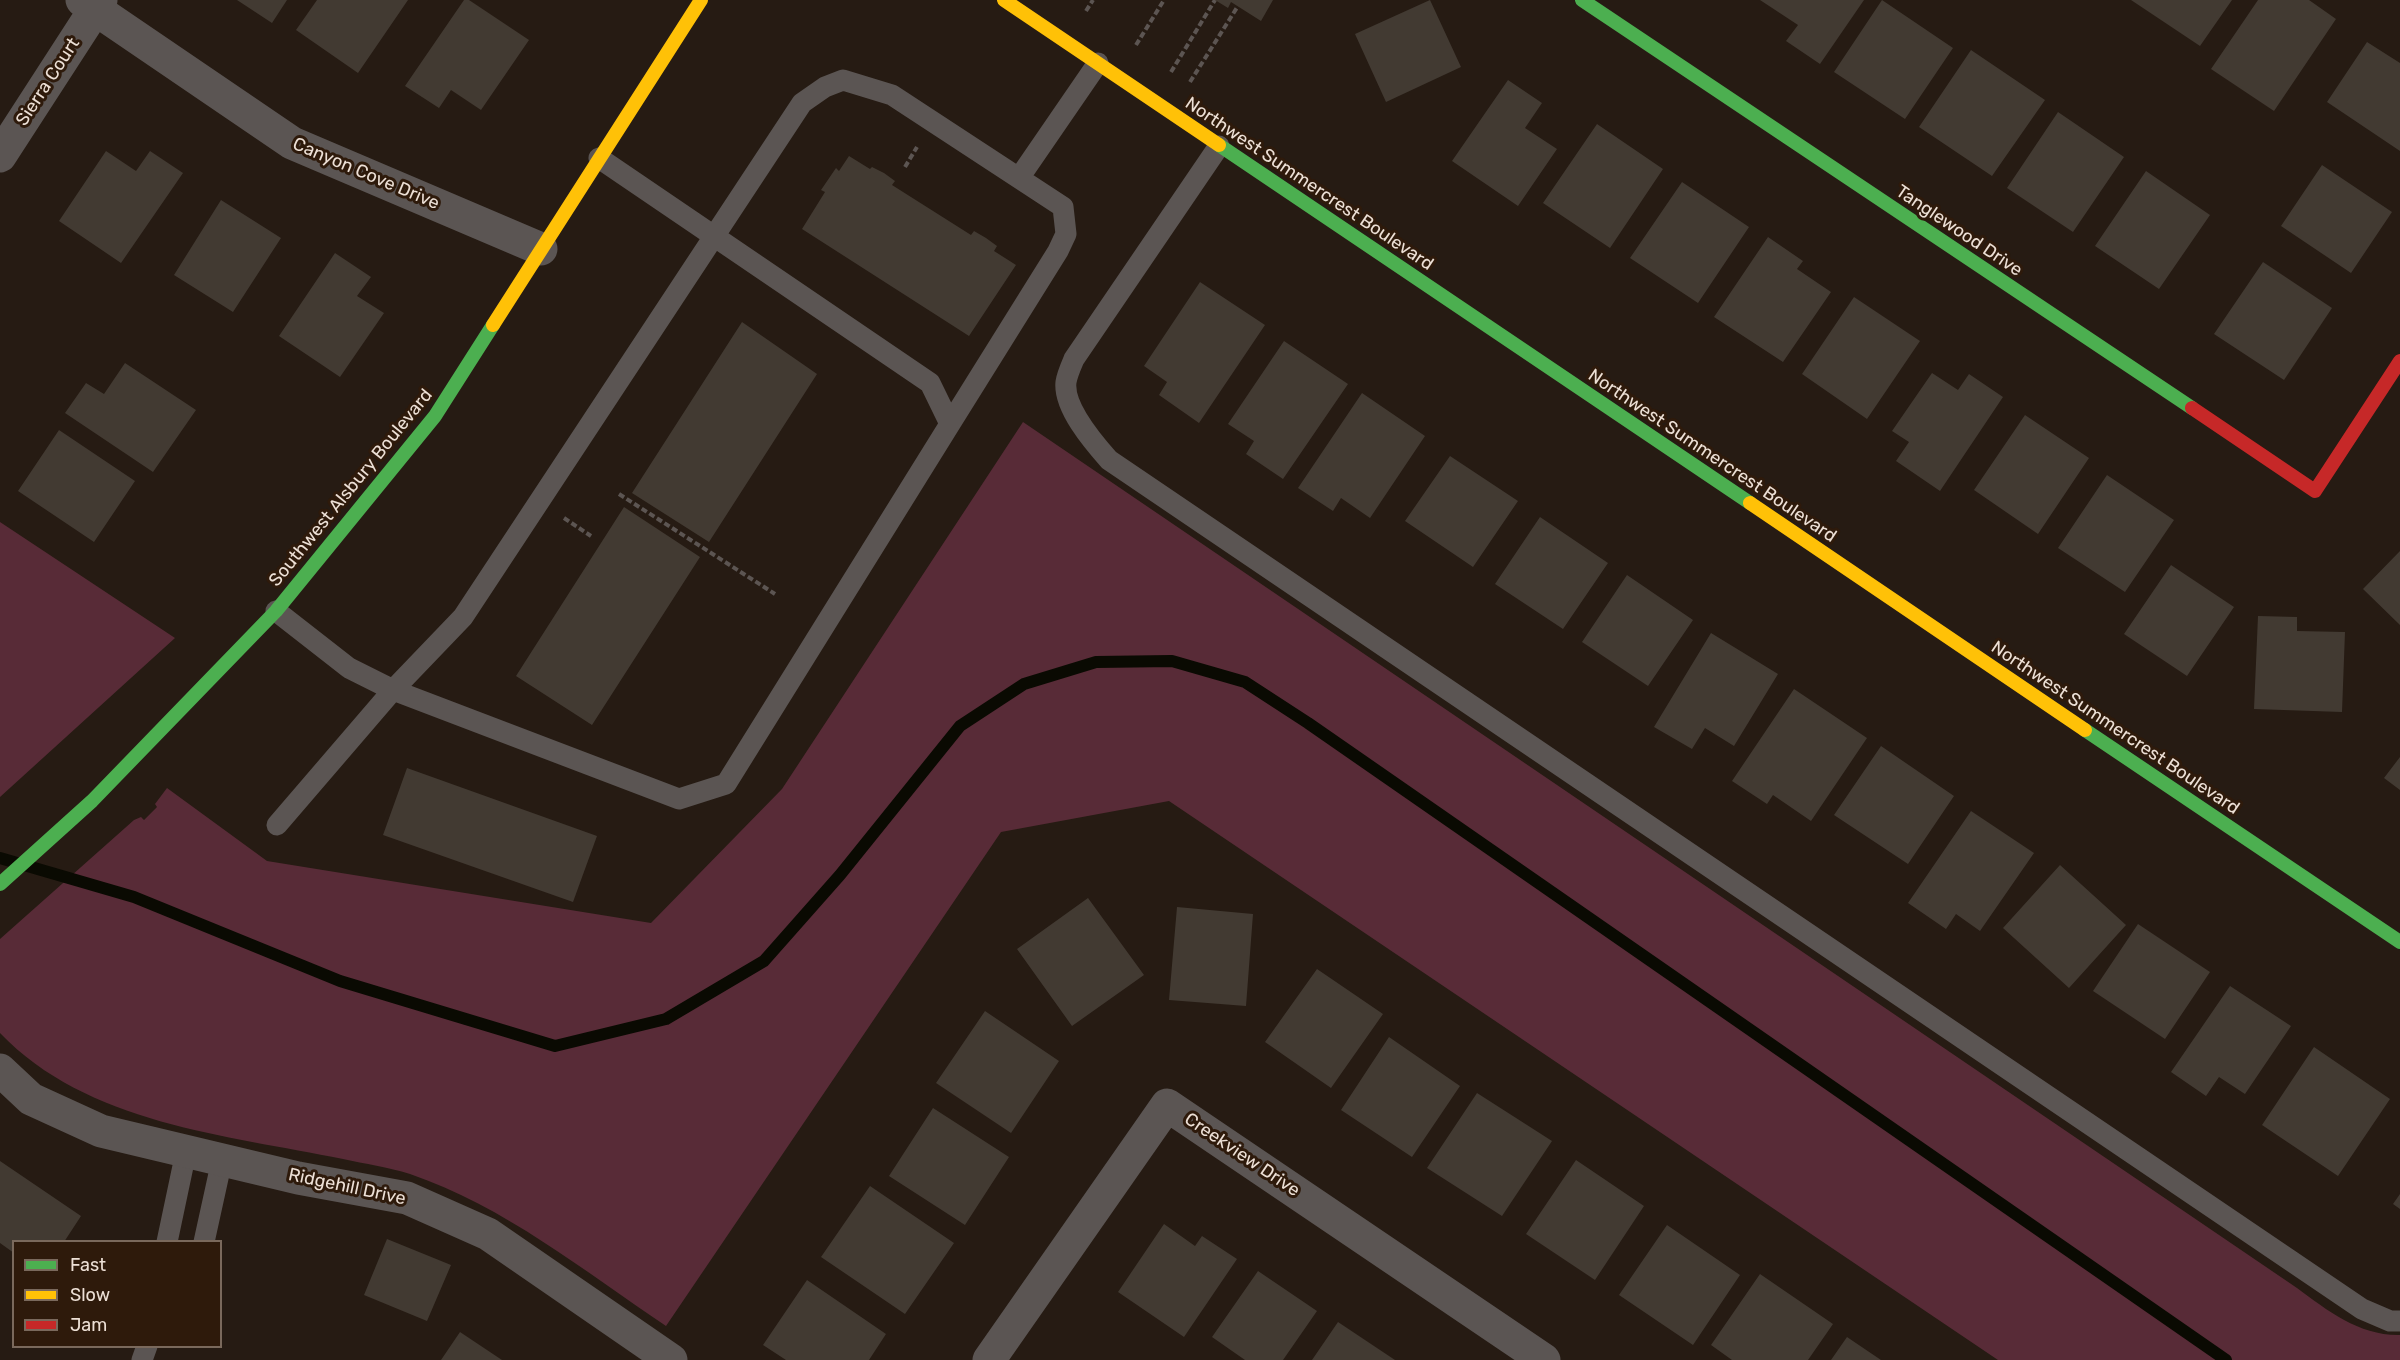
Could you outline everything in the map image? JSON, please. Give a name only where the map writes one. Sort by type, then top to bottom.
[{"type":"street","name":"Southwest Alsbury Boulevard","points":[[0,884],[92,801],[206,687],[276,611],[435,416],[701,0]]},
{"type":"street","name":"Northwest Summercrest Boulevard","points":[[1004,0],[2400,942]]},
{"type":"street","name":"Tanglewood Drive","points":[[1582,0],[2315,491],[2400,361]]},
{"type":"street","name":"Sierra Court","points":[[0,156],[93,3]]},
{"type":"street","name":"Canyon Cove Drive","points":[[93,3],[292,143],[541,249]]},
{"type":"street","name":"Ridgehill Drive","points":[[0,1070],[31,1099],[101,1131],[298,1178],[407,1198],[488,1234],[671,1360]]},
{"type":"street","name":"Creekview Drive","points":[[989,1360],[1167,1105],[1544,1360]]},
{"type":"lane","points":[[1019,178],[1098,63]]},
{"type":"lane","points":[[276,611],[349,668],[393,690],[679,799],[726,784],[1059,251],[1066,234],[1063,207],[892,95],[843,80],[825,87],[802,104],[463,617],[393,690],[277,825]]},
{"type":"lane","points":[[1219,146],[1074,359],[1065,383],[1074,412],[1085,433],[1109,460],[2362,1309],[2390,1321],[2400,1321]]},
{"type":"lane","points":[[599,158],[930,383],[950,424]]},
{"type":"lane","points":[[167,1240],[186,1152]]},
{"type":"lane","points":[[204,1240],[222,1160]]},
{"type":"path","points":[[1153,17],[1164,0]]},
{"type":"path","points":[[1190,42],[1215,0]]},
{"type":"path","points":[[1208,55],[1238,6]]},
{"type":"path","points":[[904,167],[922,139]]},
{"type":"path","points":[[619,494],[775,594]]},
{"type":"path","points":[[561,516],[591,536]]},
{"type":"shaded area","points":[[1023,422],[2333,1313],[2358,1327],[2385,1334],[2400,1335],[2400,1360],[1998,1360],[1169,801],[1001,832],[666,1326],[542,1241],[445,1187],[393,1169],[206,1133],[116,1107],[74,1088],[35,1064],[0,1033],[0,939],[134,820],[141,817],[144,820],[157,807],[155,804],[167,788],[267,861],[651,923],[782,789]]},
{"type":"shaded area","points":[[0,522],[175,638],[0,797]]},
{"type":"building","points":[[237,0],[287,0],[272,23]]},
{"type":"building","points":[[317,0],[408,0],[358,73],[296,30]]},
{"type":"building","points":[[464,0],[469,0],[529,40],[481,110],[451,90],[439,108],[405,86]]},
{"type":"building","points":[[1215,0],[1273,0],[1261,21],[1231,2],[1228,8]]},
{"type":"building","points":[[1430,0],[1461,67],[1386,102],[1355,34]]},
{"type":"building","points":[[1760,0],[1864,0],[1820,64],[1786,41],[1798,25]]},
{"type":"building","points":[[1882,0],[1953,48],[1905,119],[1834,72]]},
{"type":"building","points":[[2131,0],[2232,0],[2200,46]]},
{"type":"building","points":[[2258,0],[2309,0],[2336,19],[2274,111],[2211,69]]},
{"type":"building","points":[[2367,42],[2400,63],[2400,151],[2327,102]]},
{"type":"building","points":[[1971,50],[2045,100],[1992,176],[1919,127]]},
{"type":"building","points":[[1508,80],[1542,103],[1525,128],[1557,149],[1518,206],[1452,161]]},
{"type":"building","points":[[2058,112],[2124,157],[2073,232],[2007,188]]},
{"type":"building","points":[[1597,124],[1663,169],[1610,248],[1543,203]]},
{"type":"building","points":[[106,151],[136,171],[150,151],[183,173],[121,263],[59,221]]},
{"type":"building","points":[[849,156],[870,169],[872,167],[884,173],[895,181],[892,185],[971,235],[974,231],[986,238],[997,246],[994,251],[1016,265],[969,336],[802,229],[825,192],[821,190],[836,168],[839,171]]},
{"type":"building","points":[[2322,165],[2392,212],[2351,273],[2281,226]]},
{"type":"building","points":[[2146,171],[2210,215],[2159,289],[2095,246]]},
{"type":"building","points":[[1682,182],[1749,227],[1698,303],[1630,258]]},
{"type":"building","points":[[221,200],[281,238],[233,312],[174,275]]},
{"type":"building","points":[[1768,237],[1803,261],[1797,269],[1831,292],[1783,362],[1714,317]]},
{"type":"building","points":[[335,253],[371,277],[357,296],[384,313],[340,377],[279,336]]},
{"type":"building","points":[[2263,262],[2332,308],[2284,380],[2214,334]]},
{"type":"building","points":[[1200,282],[1265,325],[1199,423],[1159,395],[1167,382],[1144,366]]},
{"type":"building","points":[[1854,297],[1920,341],[1867,419],[1802,374]]},
{"type":"building","points":[[742,322],[817,374],[709,542],[632,493]]},
{"type":"building","points":[[1284,341],[1348,384],[1283,479],[1246,454],[1254,441],[1228,424]]},
{"type":"building","points":[[125,363],[196,410],[153,472],[65,413],[86,383],[104,394]]},
{"type":"building","points":[[1932,373],[1958,390],[1969,374],[2003,397],[1940,491],[1896,461],[1909,442],[1892,431]]},
{"type":"building","points":[[1362,393],[1425,436],[1370,518],[1341,498],[1333,511],[1298,488]]},
{"type":"building","points":[[2025,415],[2089,458],[2038,534],[1974,490]]},
{"type":"building","points":[[59,430],[135,481],[94,542],[18,491]]},
{"type":"building","points":[[1450,456],[1518,501],[1473,567],[1405,521]]},
{"type":"building","points":[[2107,475],[2174,520],[2125,592],[2058,548]]},
{"type":"building","points":[[624,507],[700,557],[592,725],[516,676]]},
{"type":"building","points":[[1540,517],[1608,563],[1563,629],[1495,584]]},
{"type":"building","points":[[2400,551],[2400,625],[2363,589]]},
{"type":"building","points":[[2171,565],[2234,607],[2187,676],[2124,634]]},
{"type":"building","points":[[1627,575],[1693,620],[1648,686],[1582,642]]},
{"type":"building","points":[[2258,616],[2297,617],[2297,631],[2345,632],[2342,712],[2254,709]]},
{"type":"building","points":[[1711,633],[1778,674],[1734,746],[1705,728],[1692,749],[1654,727]]},
{"type":"building","points":[[1794,689],[1867,738],[1811,821],[1773,795],[1767,804],[1732,781]]},
{"type":"building","points":[[1881,746],[1954,796],[1908,864],[1834,815]]},
{"type":"building","points":[[2400,757],[2400,790],[2384,778]]},
{"type":"building","points":[[407,768],[597,836],[573,902],[383,835]]},
{"type":"building","points":[[1971,811],[2034,853],[1980,931],[1956,914],[1946,929],[1908,903]]},
{"type":"building","points":[[2060,865],[2126,925],[2069,988],[2003,928]]},
{"type":"building","points":[[1088,898],[1144,975],[1072,1026],[1017,949]]},
{"type":"building","points":[[1177,907],[1253,914],[1246,1006],[1169,1000]]},
{"type":"building","points":[[2138,924],[2210,972],[2165,1039],[2093,991]]},
{"type":"building","points":[[1317,969],[1383,1014],[1331,1088],[1265,1042]]},
{"type":"building","points":[[2230,986],[2291,1026],[2245,1094],[2219,1077],[2206,1096],[2171,1072]]},
{"type":"building","points":[[985,1011],[1059,1061],[1011,1133],[936,1083]]},
{"type":"building","points":[[1389,1037],[1460,1086],[1412,1157],[1341,1110]]},
{"type":"building","points":[[2314,1047],[2390,1099],[2338,1176],[2262,1125]]},
{"type":"building","points":[[1477,1093],[1552,1141],[1502,1216],[1427,1168]]},
{"type":"building","points":[[933,1108],[1009,1157],[965,1225],[889,1176]]},
{"type":"building","points":[[1576,1160],[1644,1206],[1595,1280],[1526,1234]]},
{"type":"building","points":[[0,1161],[81,1216],[65,1240],[12,1240],[12,1252],[0,1243]]},
{"type":"building","points":[[870,1186],[954,1243],[905,1314],[821,1257]]},
{"type":"building","points":[[2400,1194],[2400,1209],[2393,1204]]},
{"type":"building","points":[[1164,1224],[1195,1246],[1202,1236],[1237,1259],[1184,1337],[1118,1292]]},
{"type":"building","points":[[1667,1225],[1740,1275],[1693,1345],[1619,1295]]},
{"type":"building","points":[[387,1239],[451,1265],[427,1321],[364,1295]]},
{"type":"building","points":[[1258,1271],[1317,1311],[1283,1360],[1245,1360],[1212,1337]]},
{"type":"building","points":[[1760,1274],[1833,1324],[1808,1360],[1732,1360],[1711,1345]]},
{"type":"building","points":[[807,1280],[886,1334],[869,1360],[786,1360],[763,1345]]},
{"type":"building","points":[[1338,1322],[1395,1360],[1312,1360]]},
{"type":"building","points":[[460,1332],[502,1360],[441,1360]]},
{"type":"building","points":[[1847,1337],[1881,1360],[1831,1360]]},
{"type":"waterway","points":[[0,858],[134,897],[340,981],[555,1046],[666,1019],[764,961],[840,875],[960,726],[1024,684],[1096,662],[1172,661],[1245,682],[1308,723],[2226,1360]]},
{"type":"traffic: fast","points":[[1582,0],[2192,408]]},
{"type":"traffic: fast","points":[[1219,145],[1750,503]]},
{"type":"traffic: fast","points":[[0,884],[92,801],[276,611],[435,416],[493,325]]},
{"type":"traffic: fast","points":[[2085,730],[2400,942]]},
{"type":"traffic: slow","points":[[493,325],[701,0]]},
{"type":"traffic: slow","points":[[1004,0],[1219,145]]},
{"type":"traffic: slow","points":[[1750,503],[2085,730]]},
{"type":"traffic: jam","points":[[2192,408],[2315,491],[2400,361]]}]
